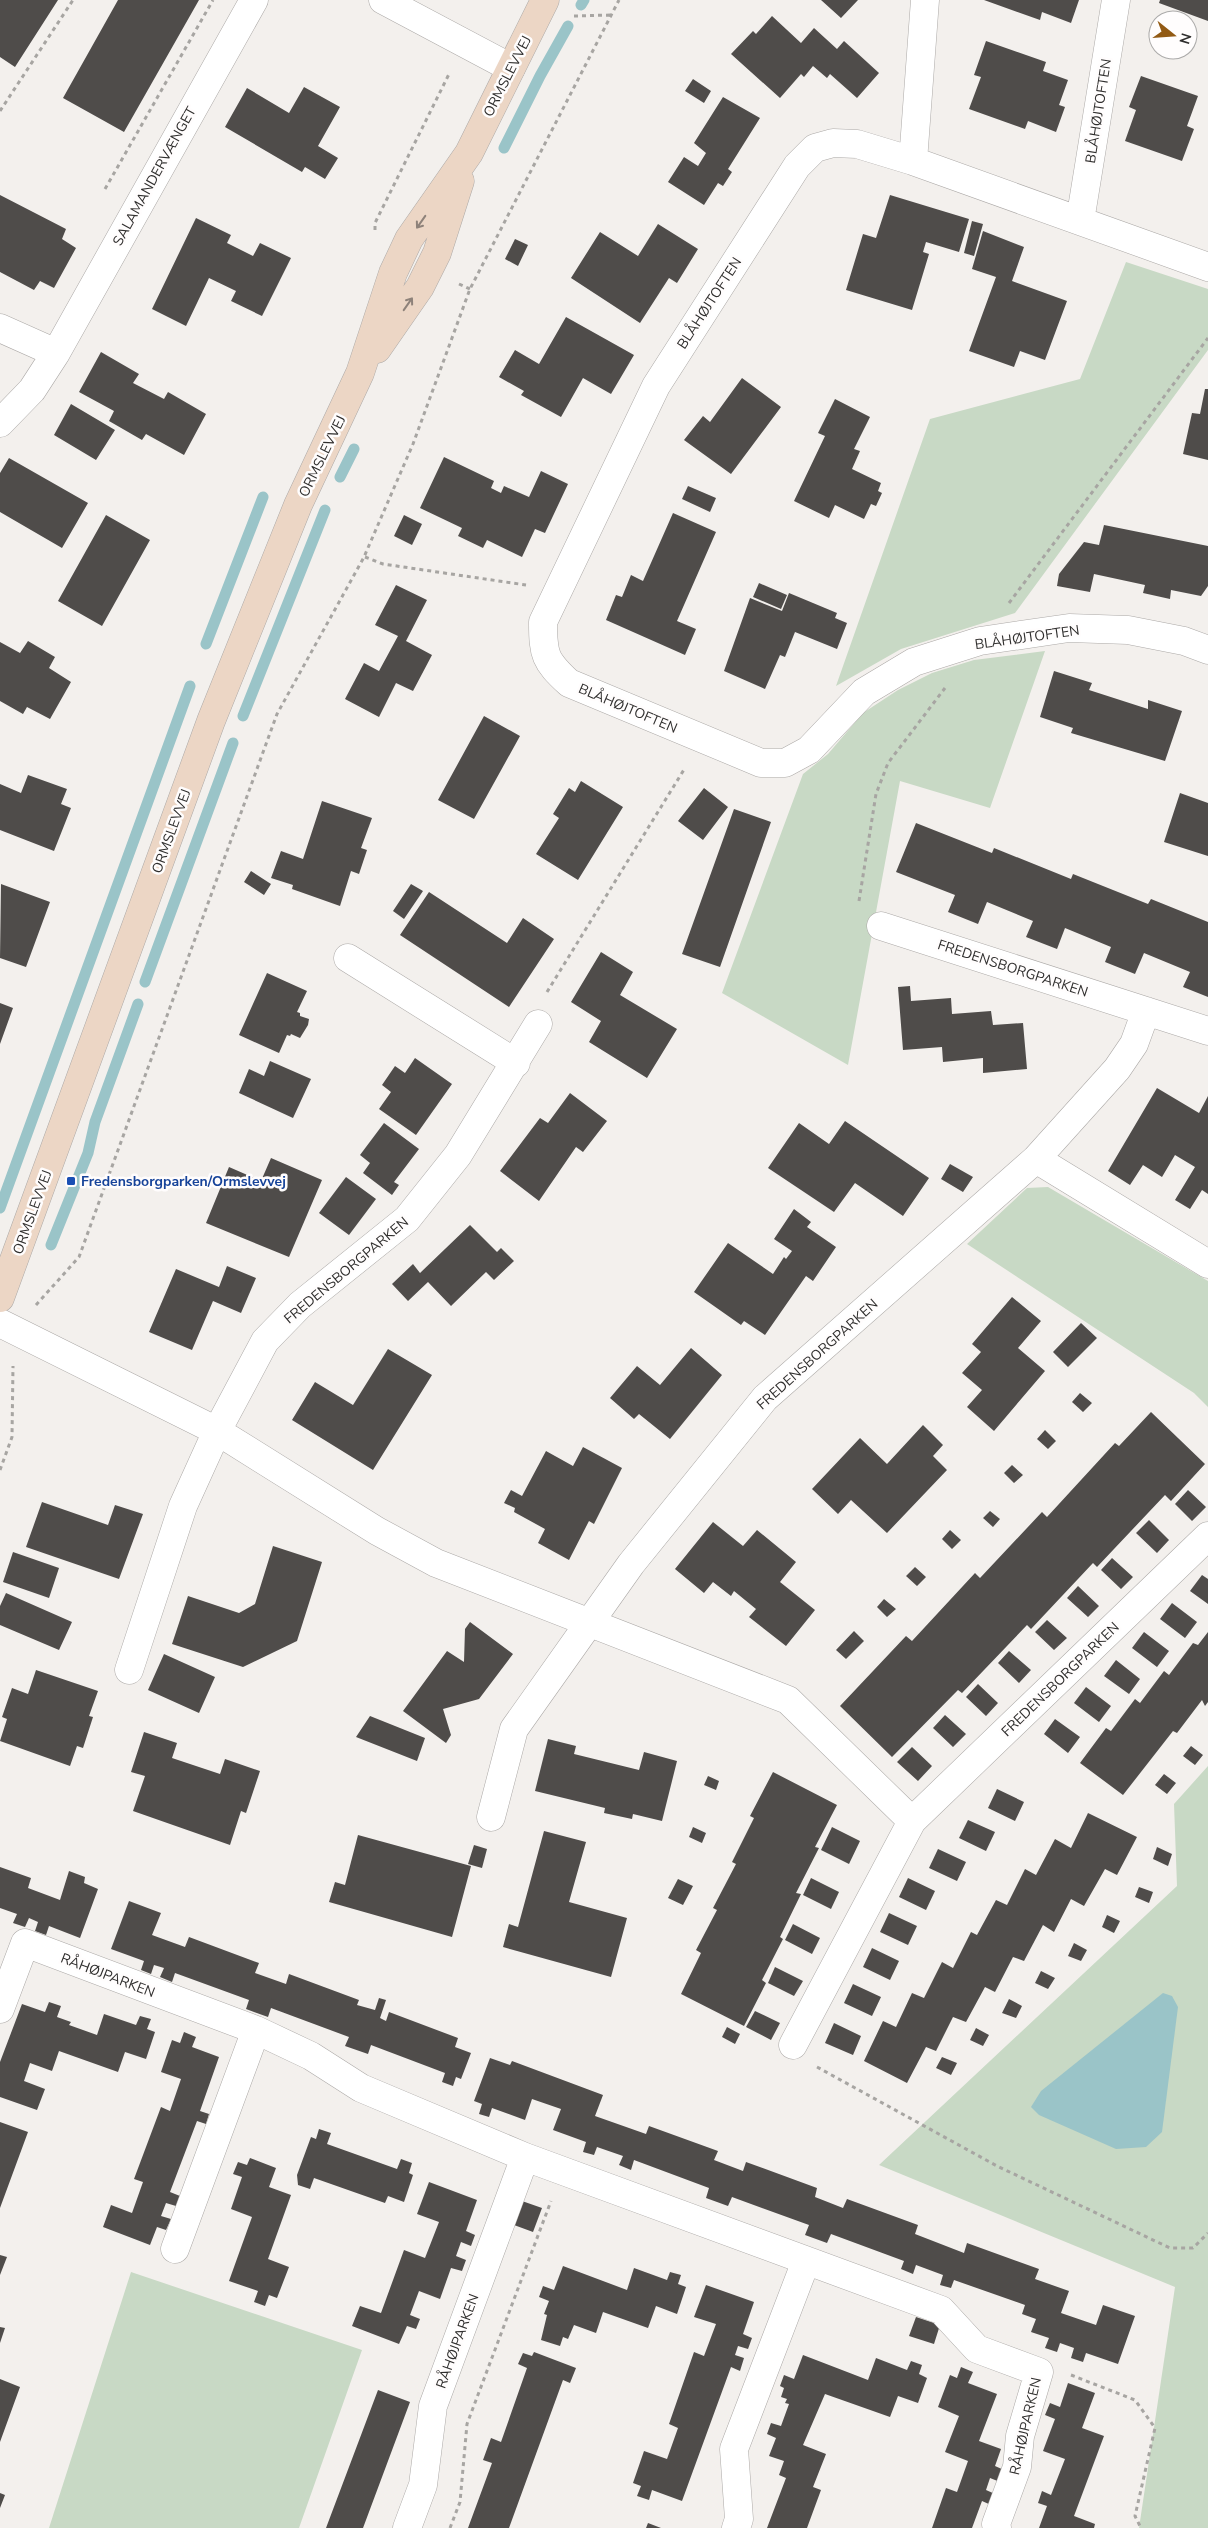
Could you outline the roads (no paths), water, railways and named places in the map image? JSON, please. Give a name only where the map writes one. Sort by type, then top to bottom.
[{"type":"street","name":"SALAMANDERVÆNGET","points":[[0,423],[32,390],[56,353],[254,0]]},
{"type":"street","points":[[383,0],[510,68]]},
{"type":"street","name":"ORMSLEVVEJ","points":[[0,1298],[211,721],[298,505],[360,373],[420,287],[437,253],[469,153],[510,68],[546,0]]},
{"type":"street","points":[[913,161],[925,0]]},
{"type":"street","name":"BLÅHØJTOFTEN","points":[[1080,221],[1116,0]]},
{"type":"street","name":"BLÅHØJTOFTEN","points":[[1208,267],[913,161],[857,144],[833,143],[815,148],[797,166],[656,386],[555,594],[543,622],[543,647],[551,666],[569,683],[761,763],[786,763],[809,750],[864,692],[914,662],[980,641],[1070,628],[1128,630],[1184,642],[1208,650]]},
{"type":"street","points":[[0,328],[56,353]]},
{"type":"street","name":"FREDENSBORGPARKEN","points":[[881,926],[1208,1031]]},
{"type":"street","points":[[348,958],[516,1063]]},
{"type":"street","name":"FREDENSBORGPARKEN","points":[[491,1817],[514,1729],[631,1564],[765,1398],[1036,1159],[1117,1069],[1134,1044],[1146,1011]]},
{"type":"street","name":"FREDENSBORGPARKEN","points":[[129,1670],[183,1506],[217,1431],[265,1341],[300,1305],[407,1219],[458,1155],[516,1063],[538,1024]]},
{"type":"street","points":[[1036,1159],[1208,1264]]},
{"type":"street","points":[[7,1327],[217,1431],[377,1531],[436,1563],[788,1700],[912,1821]]},
{"type":"street","name":"FREDENSBORGPARKEN","points":[[793,2045],[912,1821],[1208,1536]]},
{"type":"street","name":"RÅHØJPARKEN","points":[[0,2009],[25,1944],[256,2030],[311,2056],[361,2088],[525,2157],[941,2310],[977,2349],[1039,2372],[1020,2436],[1017,2467],[996,2524],[997,2528]]},
{"type":"street","points":[[175,2249],[256,2030]]},
{"type":"street","name":"RÅHØJPARKEN","points":[[407,2528],[423,2485],[433,2406],[525,2157]]},
{"type":"street","points":[[736,2528],[739,2519],[734,2449],[806,2261]]},
{"type":"water","points":[[1163,1993],[1172,1996],[1178,2007],[1162,2132],[1146,2147],[1116,2149],[1039,2115],[1031,2107],[1041,2091]]},
{"type":"waterway","points":[[581,5],[584,0]]},
{"type":"waterway","points":[[504,148],[540,76],[568,26]]},
{"type":"waterway","points":[[340,477],[354,449]]},
{"type":"waterway","points":[[206,644],[263,497]]},
{"type":"waterway","points":[[243,716],[325,510]]},
{"type":"waterway","points":[[0,1208],[190,686]]},
{"type":"waterway","points":[[145,982],[233,743]]},
{"type":"waterway","points":[[51,1245],[88,1153],[95,1122],[138,1004]]},
{"type":"place","name":"Fredensborgparken/Ormslevvej","points":[[71,1181]]}]
